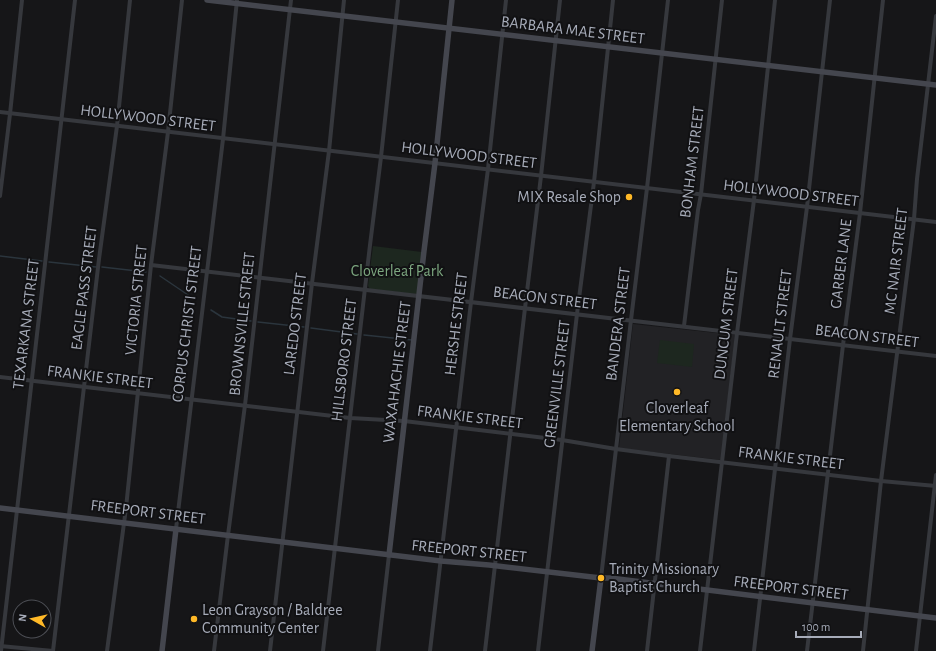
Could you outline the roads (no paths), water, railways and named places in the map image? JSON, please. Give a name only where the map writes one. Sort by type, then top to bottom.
[{"type":"street","points":[[0,196],[22,0]]},
{"type":"street","name":"TEXARKANA STREET","points":[[1,651],[75,0]]},
{"type":"street","name":"EAGLE PASS STREET","points":[[53,651],[130,0]]},
{"type":"street","name":"VICTORIA STREET","points":[[107,651],[139,394],[182,0]]},
{"type":"street","name":"BARBARA MAE STREET","points":[[207,0],[237,2],[290,10],[936,86]]},
{"type":"street","name":"BROWNSVILLE STREET","points":[[214,651],[276,145],[291,0]]},
{"type":"street","name":"LAREDO STREET","points":[[270,651],[344,0]]},
{"type":"street","name":"HILLSBORO STREET","points":[[323,651],[398,0]]},
{"type":"street","name":"WAXAHACHIE STREET","points":[[378,651],[418,296],[435,163],[452,0]]},
{"type":"street","name":"HERSHE STREET","points":[[430,651],[488,169],[506,0]]},
{"type":"street","points":[[485,651],[542,176],[560,0]]},
{"type":"street","name":"GREENVILLE STREET","points":[[538,651],[577,314],[594,182],[614,0]]},
{"type":"street","name":"BANDERA STREET","points":[[592,651],[648,188],[668,0]]},
{"type":"street","name":"BONHAM STREET","points":[[684,326],[701,194],[722,0]]},
{"type":"street","name":"DUNCUM STREET","points":[[700,651],[754,200],[775,0]]},
{"type":"street","name":"RENAULT STREET","points":[[754,651],[830,0]]},
{"type":"street","name":"GARBER LANE","points":[[807,651],[860,213],[883,0]]},
{"type":"street","name":"CORPUS CHRISTI STREET","points":[[162,651],[223,139],[237,2]]},
{"type":"street","name":"MC NAIR STREET","points":[[863,651],[881,481],[914,219],[917,180],[936,16]]},
{"type":"street","name":"HOLLYWOOD STREET","points":[[0,112],[936,222]]},
{"type":"street","name":"BEACON STREET","points":[[152,265],[936,356]]},
{"type":"street","name":"FRANKIE STREET","points":[[0,378],[350,418],[404,421],[456,427],[562,440],[669,456],[935,486]]},
{"type":"street","points":[[647,651],[669,456]]},
{"type":"street","points":[[916,651],[936,475]]},
{"type":"street","name":"FREEPORT STREET","points":[[0,508],[441,561],[610,578],[655,585],[936,618]]},
{"type":"street","points":[[1,646],[53,651]]},
{"type":"waterway","points":[[0,256],[42,261]]},
{"type":"waterway","points":[[49,262],[96,267]]},
{"type":"waterway","points":[[102,267],[146,272]]},
{"type":"waterway","points":[[160,276],[194,299]]},
{"type":"waterway","points":[[211,310],[222,317],[251,321]]},
{"type":"waterway","points":[[258,322],[304,327]]},
{"type":"waterway","points":[[311,328],[357,334]]},
{"type":"waterway","points":[[364,335],[412,340]]},
{"type":"place","name":"MIX Resale Shop","points":[[629,197]]},
{"type":"place","name":"Cloverleaf Elementary School","points":[[677,392]]},
{"type":"place","name":"Trinity Missionary Baptist Church","points":[[601,578]]},
{"type":"place","name":"Leon Grayson / Baldree Community Center","points":[[194,619]]},
{"type":"park label","name":"Cloverleaf Park","points":[[397,271]]}]
